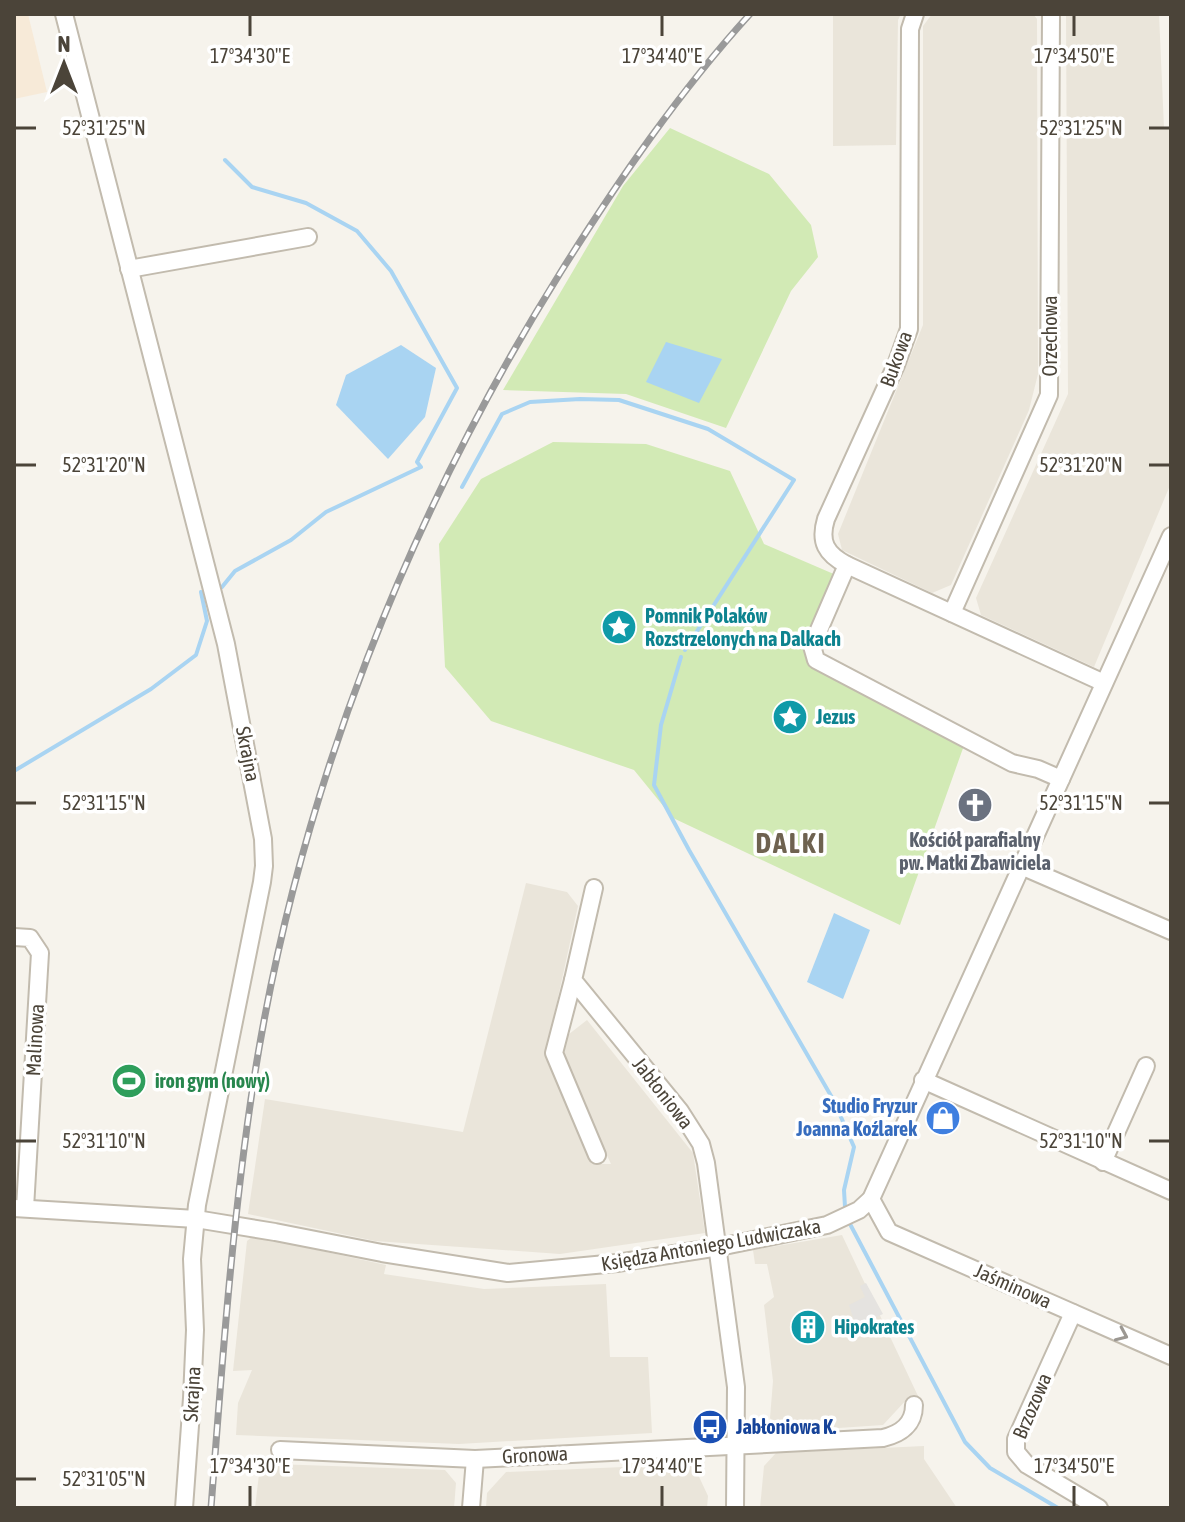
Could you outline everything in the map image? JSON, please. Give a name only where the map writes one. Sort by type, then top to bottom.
[{"type":"street","name":"Skrajna","points":[[64,14],[226,644],[263,839],[262,882],[196,1219],[192,1259],[195,1330],[193,1384],[184,1508]]},
{"type":"street","name":"Bukowa","points":[[915,14],[910,29],[909,329],[822,533],[825,546],[847,565],[952,613]]},
{"type":"street","name":"Orzechowa","points":[[952,613],[1049,395],[1051,14]]},
{"type":"street","points":[[129,269],[308,237]]},
{"type":"street","points":[[865,1204],[1171,536]]},
{"type":"street","points":[[847,565],[812,646],[816,660],[1012,763],[1061,779]]},
{"type":"street","points":[[952,613],[1104,683]]},
{"type":"street","points":[[1021,866],[1171,931]]},
{"type":"street","points":[[594,888],[554,1053],[597,1155]]},
{"type":"street","name":"Malinowa","points":[[14,937],[30,938],[40,953],[20,1208]]},
{"type":"street","name":"Jabłoniowa","points":[[573,980],[691,1127],[701,1144],[719,1247],[736,1387],[735,1508]]},
{"type":"street","points":[[1103,1162],[1146,1066]]},
{"type":"street","points":[[923,1080],[1171,1191]]},
{"type":"street","name":"Księdza Antoniego Ludwiczaka","points":[[20,1208],[196,1219],[508,1273],[617,1263],[719,1247],[827,1225],[865,1204]]},
{"type":"street","name":"Jaśminowa","points":[[865,1204],[889,1232],[1171,1356]]},
{"type":"street","name":"Brzozowa","points":[[1073,1313],[1016,1439],[1016,1452],[1027,1465],[1099,1508]]},
{"type":"street","name":"Gronowa","points":[[280,1450],[475,1459],[883,1438],[903,1430],[914,1415],[914,1405]]},
{"type":"street","points":[[471,1508],[475,1459]]},
{"type":"shaded area","points":[[14,14],[28,14],[47,92],[14,99]]},
{"type":"shaded area","points":[[833,14],[901,14],[898,20],[896,145],[833,146]]},
{"type":"shaded area","points":[[932,14],[1033,14],[1037,19],[1038,374],[1029,410],[951,585],[932,593],[842,550],[838,534],[923,325],[923,26]]},
{"type":"shaded area","points":[[1066,14],[1159,14],[1164,128],[1171,128],[1171,483],[1094,667],[981,615],[976,598],[1068,394]]},
{"type":"shaded area","points":[[526,883],[567,892],[578,906],[545,1057],[593,1164],[611,1164],[559,1053],[564,1038],[587,1020],[693,1153],[705,1233],[560,1254],[375,1241],[248,1214],[265,1099],[463,1132]]},
{"type":"shaded area","points":[[842,1235],[918,1396],[908,1398],[883,1425],[779,1432],[770,1418],[773,1381],[764,1305],[774,1297],[767,1264],[755,1264],[753,1250]]},
{"type":"shaded area","points":[[253,1236],[386,1265],[384,1274],[484,1289],[606,1284],[610,1357],[648,1357],[652,1433],[459,1444],[236,1435],[238,1403],[252,1370],[233,1371],[247,1241]]},
{"type":"shaded area","points":[[866,1283],[883,1314],[856,1327],[849,1305],[865,1297],[860,1286]]},
{"type":"shaded area","points":[[924,1446],[924,1459],[957,1508],[760,1508],[764,1466],[776,1453]]},
{"type":"shaded area","points":[[275,1464],[445,1470],[456,1483],[454,1508],[255,1508],[259,1474]]},
{"type":"shaded area","points":[[693,1464],[708,1496],[707,1508],[486,1508],[487,1493],[506,1472]]},
{"type":"green space","points":[[670,128],[769,174],[811,225],[818,257],[791,291],[726,428],[626,394],[503,390],[623,186]]},
{"type":"green space","points":[[553,442],[646,444],[730,471],[764,544],[843,578],[813,652],[967,737],[900,925],[673,818],[634,770],[491,721],[445,667],[439,544],[481,479]]},
{"type":"water","points":[[666,342],[722,359],[699,403],[646,382]]},
{"type":"water","points":[[401,345],[436,368],[425,417],[388,459],[336,405],[346,375]]},
{"type":"water","points":[[834,913],[870,930],[843,999],[807,982]]},
{"type":"waterway","points":[[222,587],[235,571],[291,540],[326,512],[421,467],[417,462],[457,388],[391,271],[357,231],[306,203],[252,187],[225,160]]},
{"type":"waterway","points":[[462,487],[502,414],[530,402],[580,399],[619,400],[708,429],[794,480],[685,650]]},
{"type":"waterway","points":[[14,771],[151,689],[196,655],[207,621],[201,592]]},
{"type":"waterway","points":[[681,657],[661,725],[654,785],[834,1101],[854,1147],[844,1190],[845,1207]]},
{"type":"waterway","points":[[850,1224],[965,1442],[990,1468],[1058,1508]]},
{"type":"railway","points":[[211,1508],[234,1239],[254,1079],[274,972],[299,866],[367,659],[409,558],[455,460],[506,364],[627,170],[699,74],[750,14]]},
{"type":"place","name":"Pomnik Polaków Rozstrzelonych na Dalkach","points":[[619,627]]},
{"type":"place","name":"Jezus","points":[[790,717]]},
{"type":"place","name":"Kościół parafialny pw. Matki Zbawiciela","points":[[975,805]]},
{"type":"place","name":"iron gym (nowy)","points":[[129,1081]]},
{"type":"place","name":"Studio Fryzur Joanna Koźlarek","points":[[943,1118]]},
{"type":"place","name":"Hipokrates","points":[[808,1327]]},
{"type":"place","name":"Jabłoniowa K.","points":[[710,1427]]},
{"type":"district","name":"DALKI","points":[[791,843]]}]
